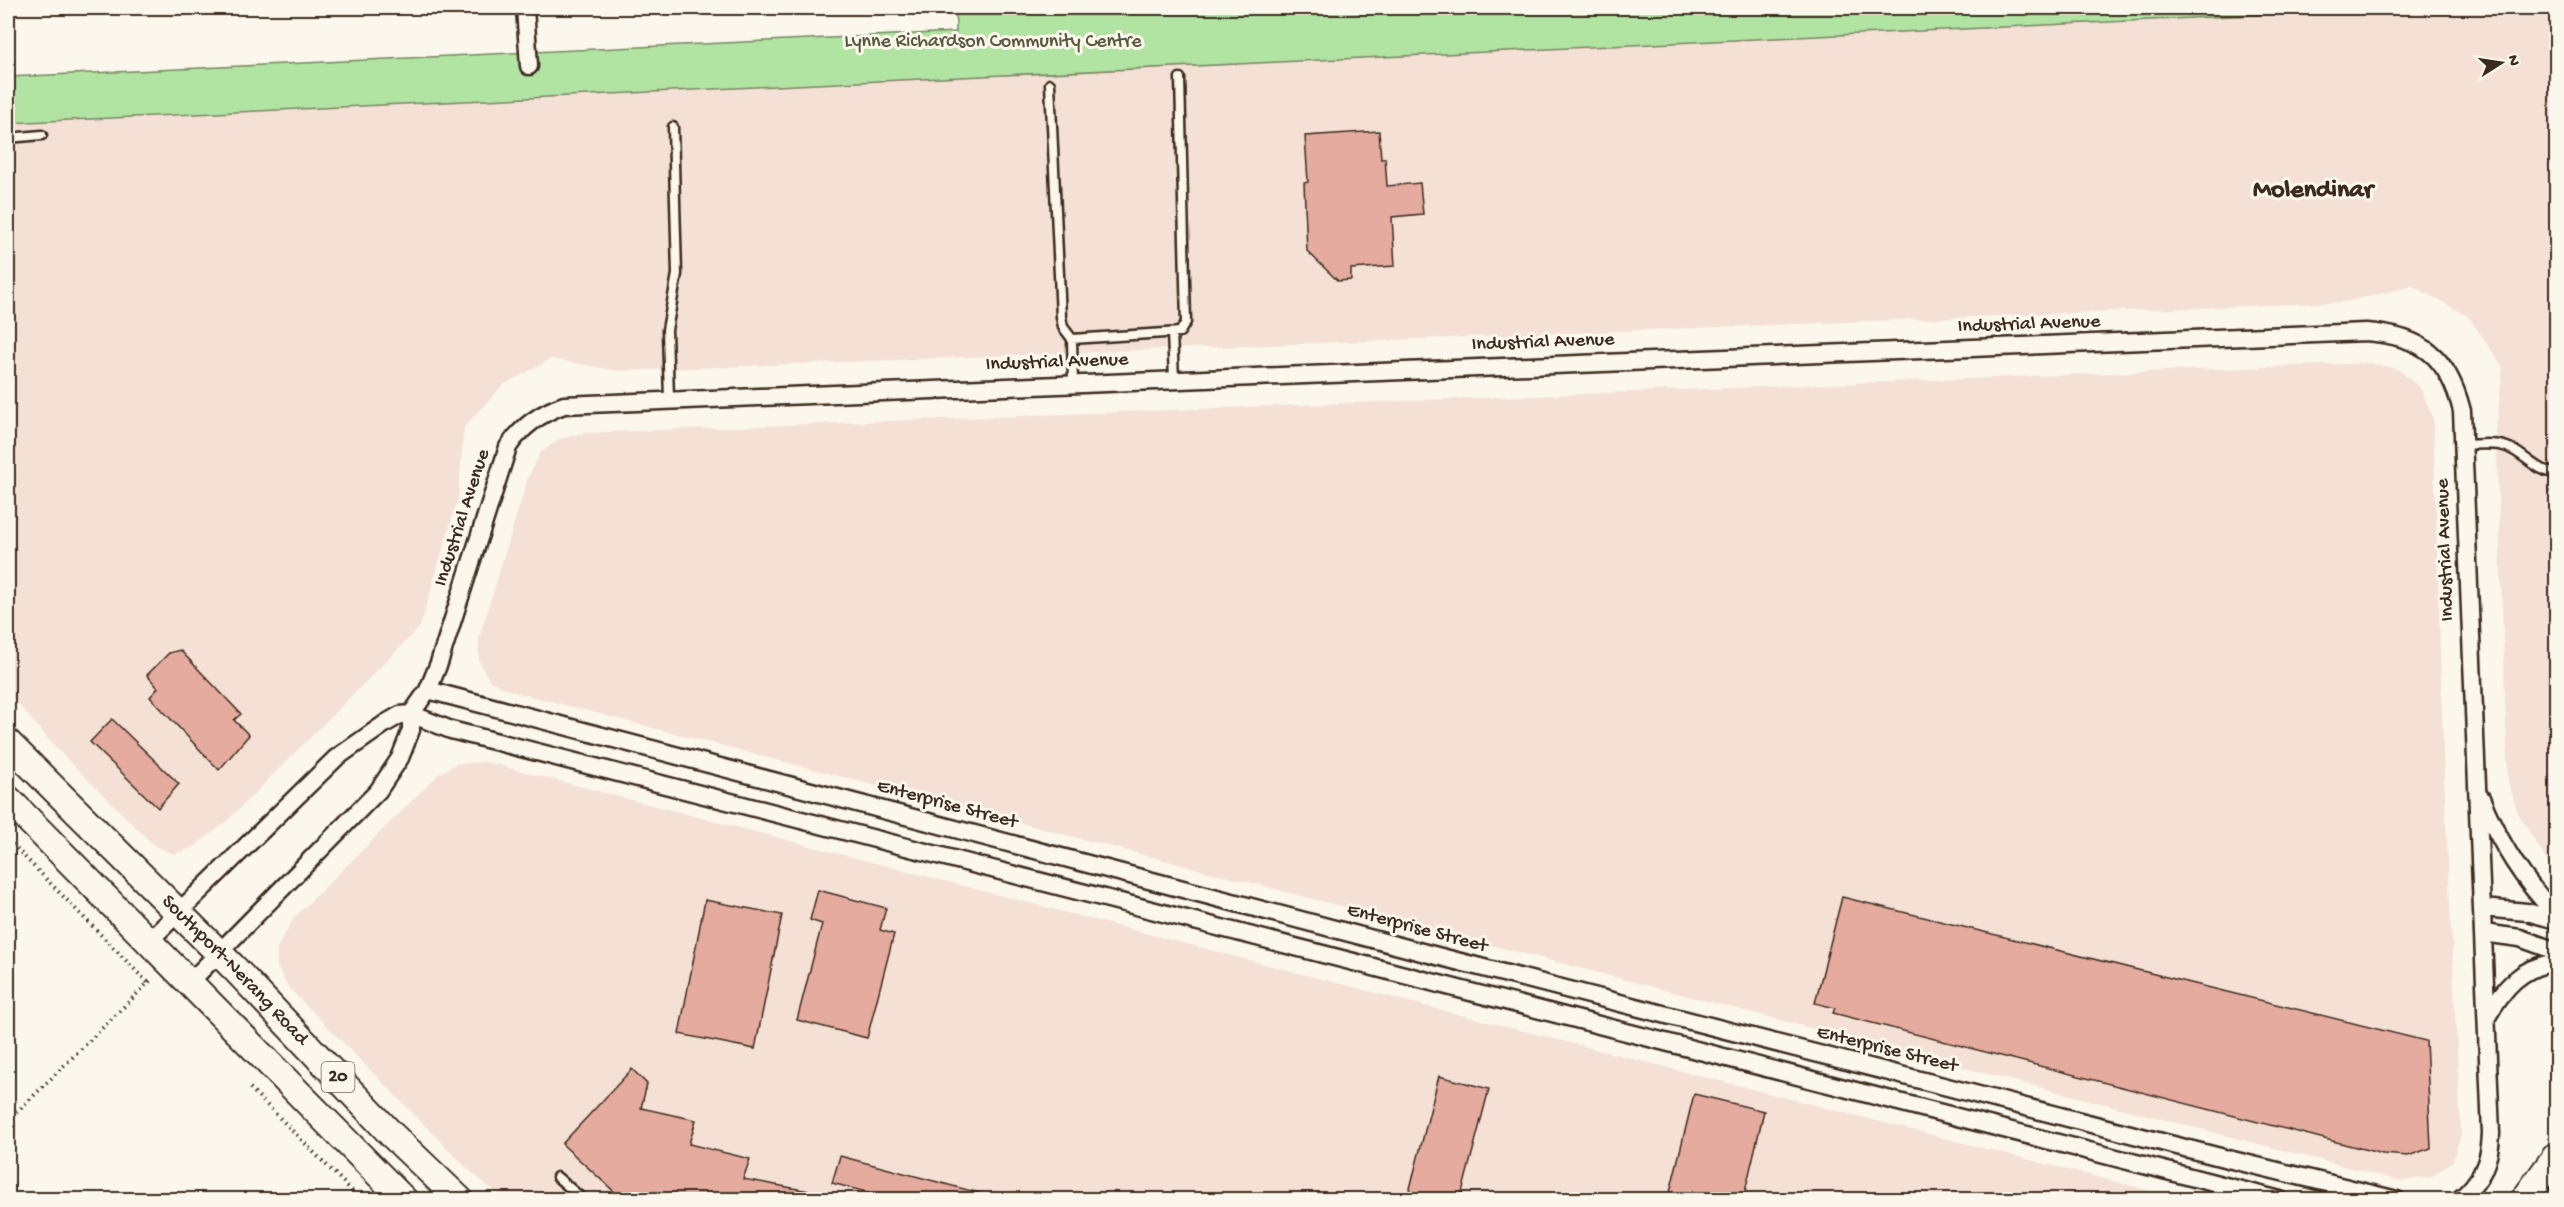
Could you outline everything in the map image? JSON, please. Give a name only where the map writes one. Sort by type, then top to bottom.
[{"type":"main road","name":"Southport-Nerang Road","points":[[8,742],[219,952],[391,1134],[460,1200]]},
{"type":"main road","name":"Southport-Nerang Road","points":[[8,799],[404,1200]]},
{"type":"main road","points":[[2524,1200],[2556,1156]]},
{"type":"street","points":[[525,8],[529,66]]},
{"type":"street","name":"Industrial Avenue","points":[[190,982],[378,791],[400,758],[411,730],[411,714],[428,690],[440,663],[503,457],[515,436],[532,421],[564,405],[2366,332],[2407,338],[2426,349],[2442,364],[2458,393],[2462,411],[2490,1121],[2489,1155],[2475,1185],[2459,1199]]},
{"type":"street","name":"Enterprise Street","points":[[428,690],[1449,959],[2224,1158],[2397,1200]]},
{"type":"street","points":[[149,941],[336,758],[386,723],[400,715],[411,714],[451,730],[2280,1200]]},
{"type":"street","name":"Industrial Avenue","points":[[2477,789],[2509,855],[2556,914]]},
{"type":"street","points":[[2482,908],[2527,912],[2556,920]]},
{"type":"street","points":[[2483,933],[2520,938],[2556,951]]},
{"type":"street","points":[[2487,1017],[2507,988],[2521,975],[2539,965],[2556,963]]},
{"type":"lane","points":[[1072,339],[1180,332],[1186,322],[1180,78]]},
{"type":"lane","points":[[1050,84],[1061,317],[1063,327],[1072,339],[1073,383]]},
{"type":"lane","points":[[669,399],[667,330],[677,274],[674,127]]},
{"type":"lane","points":[[8,138],[42,135]]},
{"type":"lane","points":[[1172,333],[1174,379]]},
{"type":"lane","points":[[2463,445],[2504,445],[2536,467],[2556,473]]},
{"type":"lane","points":[[557,1177],[584,1200]]},
{"type":"path","points":[[8,840],[150,981],[8,1121]]},
{"type":"path","points":[[250,1088],[361,1200]]},
{"type":"shaded area","points":[[2391,8],[2556,8],[2556,871],[2550,866],[2518,813],[2508,782],[2496,432],[2503,367],[2468,316],[2413,286],[2345,302],[619,371],[551,359],[503,385],[464,427],[458,498],[420,627],[226,822],[194,847],[174,854],[155,846],[56,748],[8,692],[8,123]]},
{"type":"shaded area","points":[[2370,363],[2398,369],[2421,389],[2433,418],[2444,779],[2461,1133],[2453,1161],[2431,1177],[2401,1181],[511,691],[490,681],[479,661],[479,638],[528,478],[540,453],[560,439],[585,433]]},
{"type":"shaded area","points":[[486,762],[1445,1011],[2183,1199],[504,1199],[469,1170],[289,988],[277,967],[277,948],[294,918],[440,773],[456,764]]},
{"type":"green space","name":"Lynne Richardson Community Centre","points":[[956,8],[2400,8],[8,123],[8,77],[956,32]]},
{"type":"building","points":[[1379,131],[1381,159],[1385,158],[1387,186],[1420,183],[1423,214],[1392,217],[1395,266],[1351,269],[1351,280],[1338,281],[1307,251],[1304,183],[1308,182],[1305,136]]},
{"type":"building","points":[[180,650],[241,714],[234,720],[249,735],[219,770],[150,697],[158,688],[147,675],[169,653]]},
{"type":"building","points":[[112,719],[179,784],[158,808],[90,742]]},
{"type":"building","points":[[818,890],[886,908],[880,930],[894,934],[867,1038],[797,1020],[822,924],[810,920]]},
{"type":"building","points":[[1842,897],[2426,1041],[2431,1148],[2408,1156],[2383,1154],[1833,1013],[1835,1008],[1815,1003]]},
{"type":"building","points":[[705,900],[782,915],[755,1049],[679,1034]]},
{"type":"building","points":[[632,1069],[647,1084],[641,1108],[696,1120],[689,1144],[750,1159],[743,1179],[809,1191],[809,1200],[638,1200],[618,1195],[562,1144]]},
{"type":"building","points":[[1439,1076],[1489,1089],[1460,1200],[1407,1200]]},
{"type":"building","points":[[1694,1094],[1764,1111],[1743,1200],[1668,1200]]},
{"type":"building","points":[[840,1156],[983,1194],[983,1200],[880,1200],[881,1196],[832,1183]]},
{"type":"district","name":"Molendinar","points":[[2313,191]]}]
